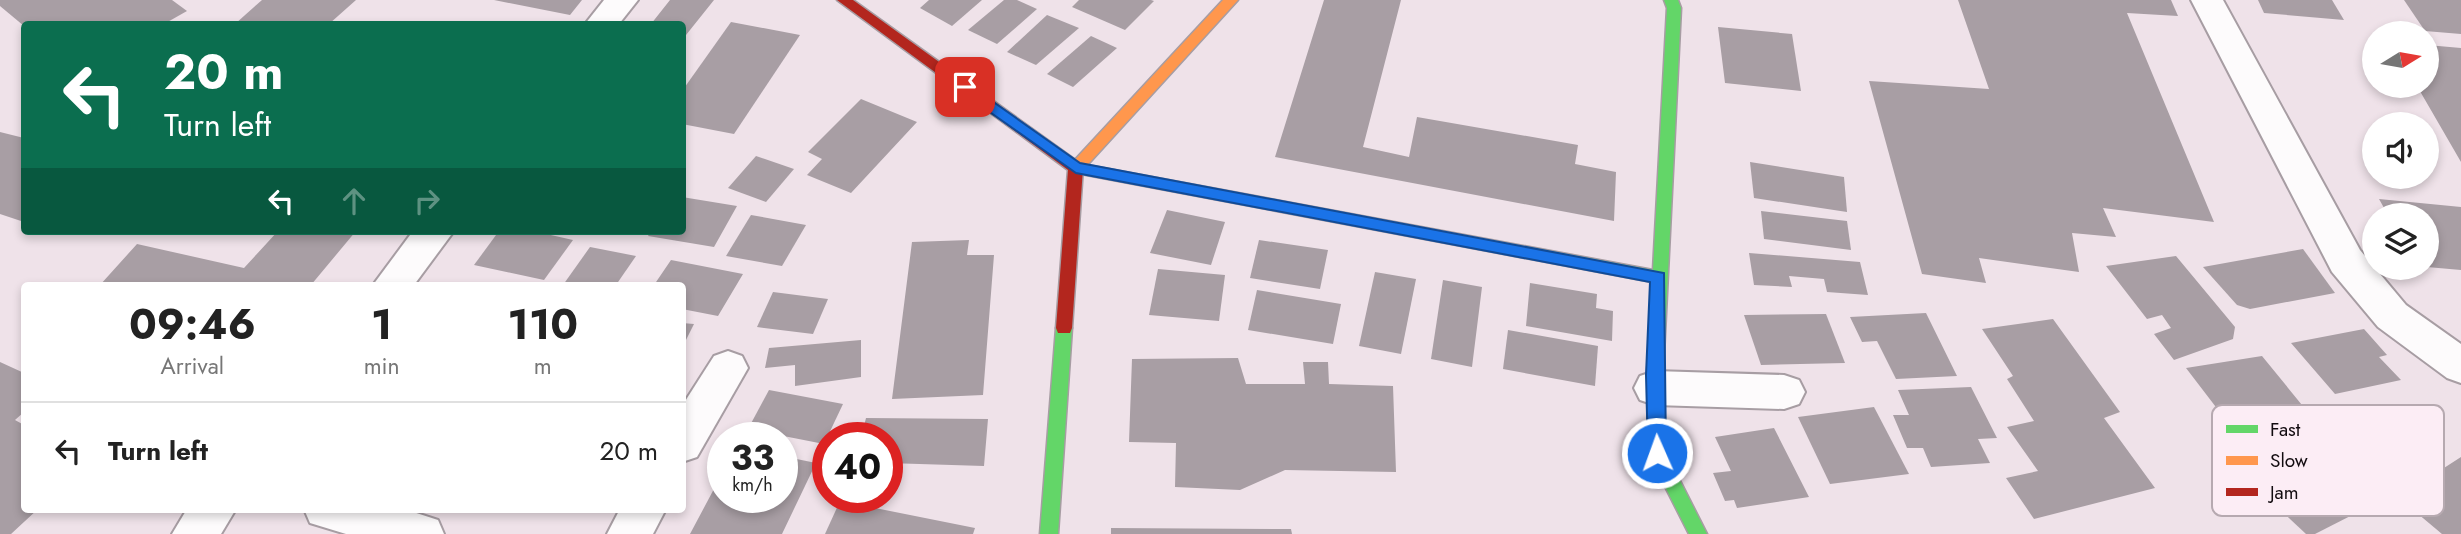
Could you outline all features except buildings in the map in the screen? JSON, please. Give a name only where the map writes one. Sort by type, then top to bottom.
[{"type":"street","points":[[604,21],[622,0]]},
{"type":"street","points":[[1049,534],[1076,167],[1231,0]]},
{"type":"street","points":[[1671,0],[1674,8],[1658,277],[1655,388],[1657,453],[1698,534]]},
{"type":"street","points":[[2207,0],[2346,261],[2392,316],[2461,366]]},
{"type":"street","points":[[854,2],[1076,167],[1658,277]]},
{"type":"street","points":[[394,282],[432,235]]},
{"type":"street","points":[[686,437],[728,368]]},
{"type":"street","points":[[1655,388],[1784,393]]},
{"type":"street","points":[[194,534],[211,513]]},
{"type":"street","points":[[341,513],[422,534]]},
{"type":"street","points":[[629,534],[642,513]]},
{"type":"traffic: fast","points":[[1671,0],[1674,8],[1655,375],[1657,453],[1698,534]]},
{"type":"traffic: fast","points":[[1076,168],[1658,277]]},
{"type":"traffic: fast","points":[[1049,534],[1064,328]]},
{"type":"traffic: slow","points":[[1076,168],[1231,0]]},
{"type":"traffic: jam","points":[[844,0],[1076,168],[1064,328]]},
{"type":"route","points":[[965,87],[1076,167],[1658,277],[1655,375],[1657,453]]}]
